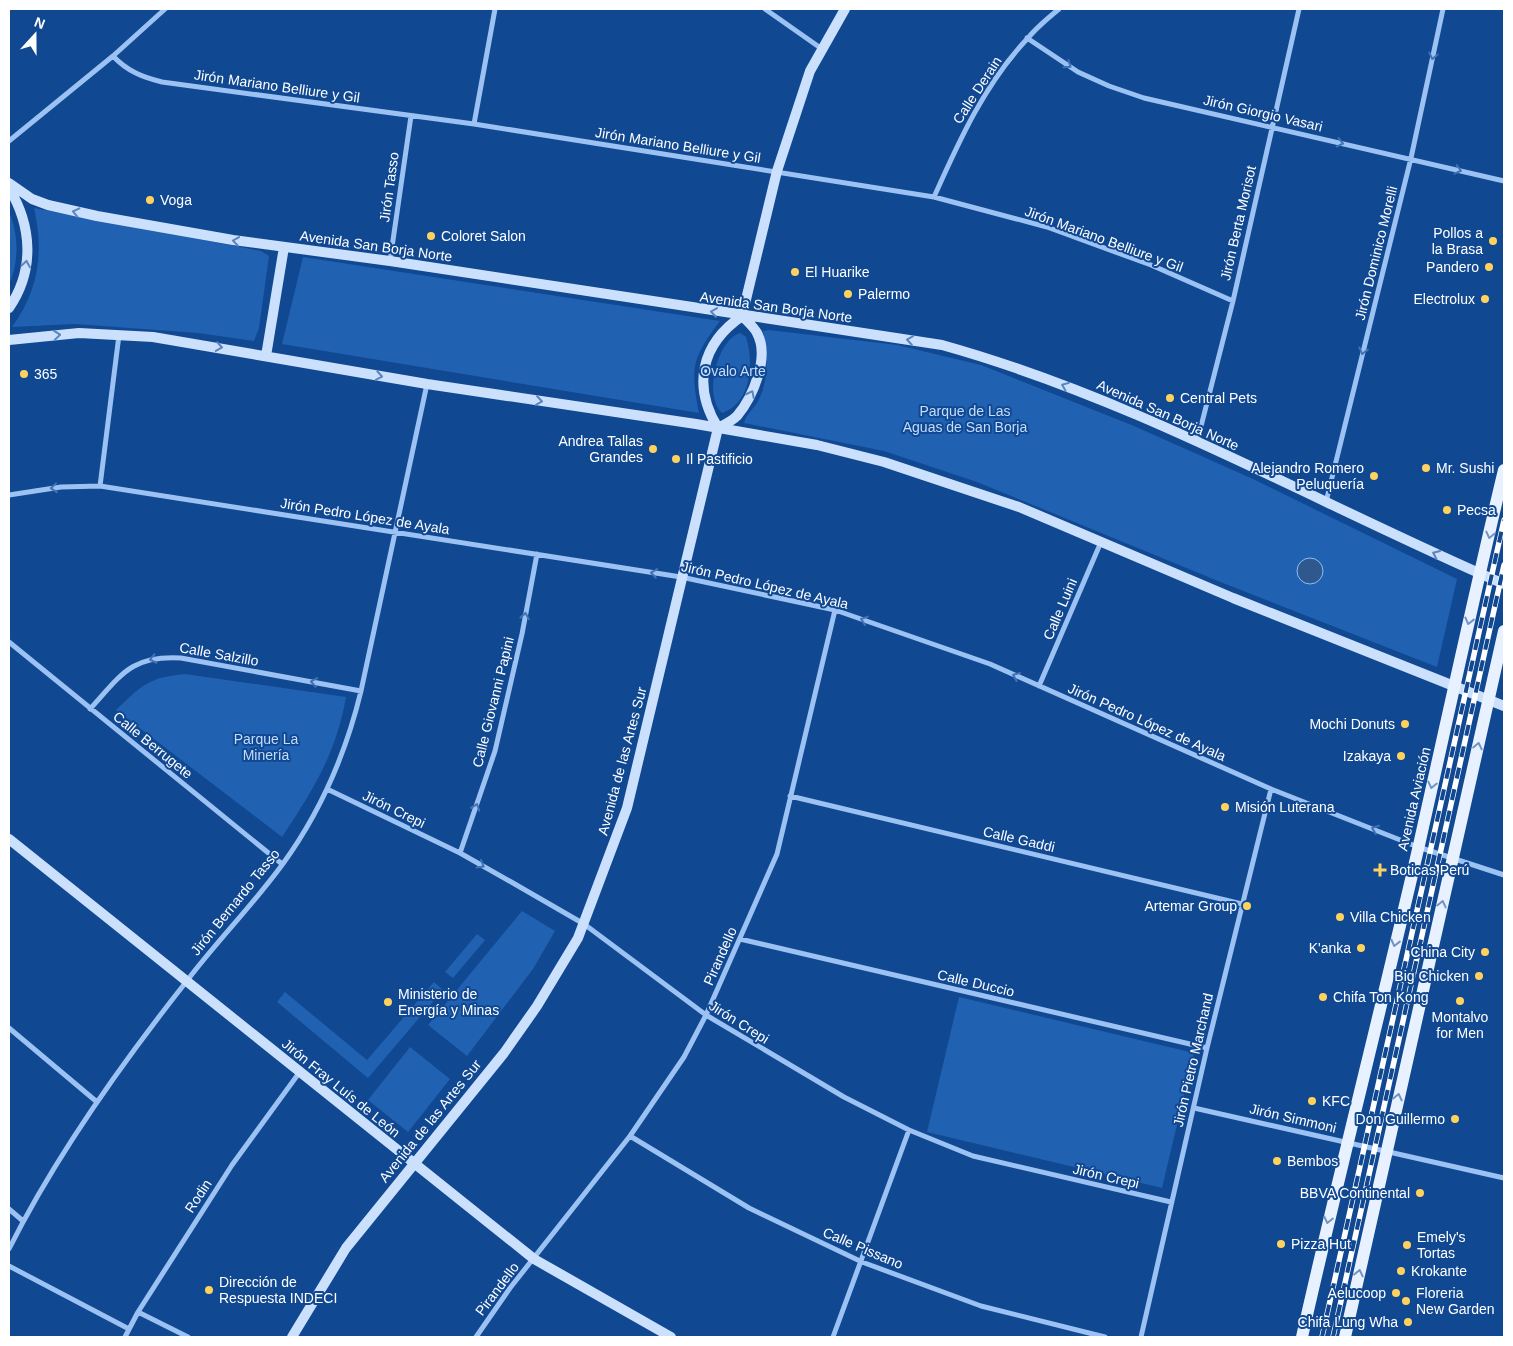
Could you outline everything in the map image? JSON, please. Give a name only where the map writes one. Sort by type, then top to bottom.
[{"type":"main road","points":[[718,428],[707,410],[703,381],[705,366],[713,346],[724,328],[742,316],[777,171],[810,71],[845,9]]},
{"type":"main road","name":"Avenida San Borja Norte","points":[[9,183],[48,206],[106,218],[284,248],[390,261],[950,347],[1024,370],[1197,442],[1504,584]]},
{"type":"main road","points":[[9,188],[24,218],[28,251],[22,284],[9,308]]},
{"type":"main road","points":[[266,356],[284,248]]},
{"type":"main road","points":[[718,428],[736,418],[753,393],[758,378],[761,360],[758,334],[742,316]]},
{"type":"main road","points":[[9,340],[79,333],[153,337],[427,384],[817,445],[884,462],[1019,507],[1233,598],[1504,706]]},
{"type":"main road","name":"Avenida de las Artes Sur","points":[[292,1337],[346,1248],[510,1045],[563,965],[584,924],[627,808],[718,428]]},
{"type":"main road","name":"Avenida Aviación","points":[[1302,1337],[1346,1142],[1418,847],[1453,686],[1504,470]]},
{"type":"main road","points":[[1345,1337],[1504,631]]},
{"type":"main road","name":"Jirón Fray Luís de León","points":[[9,839],[185,982],[534,1259],[671,1337]]},
{"type":"street","points":[[9,141],[113,56],[165,9]]},
{"type":"street","points":[[474,124],[495,9]]},
{"type":"street","points":[[765,9],[822,49]]},
{"type":"street","name":"Calle Derain","points":[[934,197],[972,116],[997,77],[1027,38],[1059,9]]},
{"type":"street","name":"Jirón Berta Morisot","points":[[1197,442],[1233,301],[1298,9]]},
{"type":"street","name":"Jirón Dominico Morelli","points":[[1326,502],[1411,158],[1443,9]]},
{"type":"street","name":"Jirón Giorgio Vasari","points":[[1027,38],[1078,72],[1109,86],[1144,98],[1411,158],[1504,181]]},
{"type":"street","name":"Jirón Mariano Belliure y Gil","points":[[113,56],[122,66],[140,76],[162,82],[474,124],[934,197],[1047,227],[1151,265],[1233,301]]},
{"type":"street","name":"Jirón Tasso","points":[[390,261],[411,116]]},
{"type":"street","points":[[100,486],[119,334]]},
{"type":"street","name":"Jirón Bernardo Tasso","points":[[9,1250],[23,1220],[97,1102],[185,982],[282,864],[327,789],[351,733],[362,691],[427,384]]},
{"type":"street","name":"Jirón Pedro López de Ayala","points":[[9,495],[61,487],[100,486],[681,577],[774,595],[835,610],[990,664],[1271,789],[1452,860],[1504,875]]},
{"type":"street","name":"Calle Luini","points":[[1039,686],[1101,541]]},
{"type":"street","name":"Calle Giovanni Papini","points":[[460,853],[495,751],[522,634],[537,554]]},
{"type":"street","name":"Pirandello","points":[[476,1337],[510,1288],[630,1136],[684,1057],[706,1016],[777,854],[835,610]]},
{"type":"street","name":"Calle Berrugete","points":[[9,642],[282,864]]},
{"type":"street","name":"Calle Salzillo","points":[[90,708],[129,667],[147,660],[164,657],[181,658],[362,691]]},
{"type":"street","name":"Jirón Crepi","points":[[327,789],[460,853],[584,924],[706,1016],[844,1097],[909,1130],[973,1156],[1171,1202]]},
{"type":"street","name":"Jirón Pietro Marchand","points":[[1141,1337],[1207,1048],[1271,789]]},
{"type":"street","name":"Calle Gaddi","points":[[790,796],[1242,904]]},
{"type":"street","name":"Calle Duccio","points":[[740,939],[1207,1048]]},
{"type":"street","points":[[9,1028],[97,1102]]},
{"type":"street","name":"Rodin","points":[[125,1337],[138,1312],[232,1165],[299,1073]]},
{"type":"street","name":"Jirón Simmoni","points":[[1194,1108],[1504,1178]]},
{"type":"street","points":[[833,1337],[909,1130]]},
{"type":"street","name":"Calle Pissano","points":[[630,1136],[748,1208],[862,1262],[981,1306],[1105,1337]]},
{"type":"street","points":[[9,1209],[23,1220]]},
{"type":"street","points":[[9,1266],[129,1329]]},
{"type":"street","points":[[138,1312],[188,1337]]},
{"type":"green space","points":[[34,208],[261,251],[269,256],[259,328],[254,341],[198,333],[75,324],[12,327],[28,299],[37,270],[39,240]]},
{"type":"green space","points":[[9,212],[15,230],[16,258],[9,285]]},
{"type":"green space","points":[[303,257],[720,321],[704,345],[696,364],[694,374],[699,413],[282,344]]},
{"type":"green space","name":"Parque de Las Aguas de San Borja","points":[[769,330],[897,345],[981,365],[1134,426],[1253,479],[1457,579],[1437,667],[1223,583],[977,482],[884,451],[744,423],[757,403],[764,386],[766,377],[766,349],[763,331]]},
{"type":"green space","name":"Ovalo Arte","points":[[740,333],[746,337],[750,358],[748,380],[740,400],[732,408],[722,413],[716,405],[714,395],[715,370],[725,346]]},
{"type":"green space","name":"Parque La Minería","points":[[185,674],[346,697],[342,717],[330,754],[304,803],[282,837],[116,710],[146,684],[173,675]]},
{"type":"green space","points":[[522,911],[555,931],[533,969],[467,1056],[428,1025]]},
{"type":"green space","points":[[477,934],[485,940],[453,978],[445,972]]},
{"type":"green space","points":[[434,982],[443,990],[368,1078],[277,1002],[285,992],[367,1060]]},
{"type":"green space","points":[[959,997],[1194,1053],[1162,1188],[927,1132]]},
{"type":"green space","points":[[410,1047],[450,1079],[408,1132],[368,1100]]},
{"type":"shaded area","points":[[1310,558],[1319,562],[1323,571],[1319,580],[1310,584],[1301,580],[1297,571],[1301,562]]},
{"type":"railway","points":[[1322,1337],[1504,520]]},
{"type":"railway","points":[[1333,1337],[1504,565]]},
{"type":"place","name":"Voga","points":[[150,200]]},
{"type":"place","name":"Coloret Salon","points":[[431,236]]},
{"type":"place","name":"Pollos a la Brasa","points":[[1493,241]]},
{"type":"place","name":"Pandero","points":[[1489,267]]},
{"type":"place","name":"El Huarike","points":[[795,272]]},
{"type":"place","name":"Palermo","points":[[848,294]]},
{"type":"place","name":"Electrolux","points":[[1485,299]]},
{"type":"place","name":"365","points":[[24,374]]},
{"type":"place","name":"Central Pets","points":[[1170,398]]},
{"type":"place","name":"Andrea Tallas Grandes","points":[[653,449]]},
{"type":"place","name":"Il Pastificio","points":[[676,459]]},
{"type":"place","name":"Mr. Sushi","points":[[1426,468]]},
{"type":"place","name":"Alejandro Romero Peluquería","points":[[1374,476]]},
{"type":"place","name":"Pecsa","points":[[1447,510]]},
{"type":"place","name":"Mochi Donuts","points":[[1405,724]]},
{"type":"place","name":"Izakaya","points":[[1401,756]]},
{"type":"place","name":"Misión Luterana","points":[[1225,807]]},
{"type":"place","name":"Boticas Perú","points":[[1380,870]]},
{"type":"place","name":"Artemar Group","points":[[1247,906]]},
{"type":"place","name":"Villa Chicken","points":[[1340,917]]},
{"type":"place","name":"K'anka","points":[[1361,948]]},
{"type":"place","name":"China City","points":[[1485,952]]},
{"type":"place","name":"Big Chicken","points":[[1479,976]]},
{"type":"place","name":"Chifa Ton Kong","points":[[1323,997]]},
{"type":"place","name":"Montalvo for Men","points":[[1460,1001]]},
{"type":"place","name":"Ministerio de Energía y Minas","points":[[388,1002]]},
{"type":"place","name":"KFC","points":[[1312,1101]]},
{"type":"place","name":"Don Guillermo","points":[[1455,1119]]},
{"type":"place","name":"Bembos","points":[[1277,1161]]},
{"type":"place","name":"BBVA Continental","points":[[1420,1193]]},
{"type":"place","name":"Pizza Hut","points":[[1281,1244]]},
{"type":"place","name":"Emely's Tortas","points":[[1407,1245]]},
{"type":"place","name":"Krokante","points":[[1401,1271]]},
{"type":"place","name":"Dirección de Respuesta INDECI","points":[[209,1290]]},
{"type":"place","name":"Aelucoop","points":[[1396,1293]]},
{"type":"place","name":"Floreria New Garden","points":[[1406,1301]]},
{"type":"place","name":"Chifa Lung Wha","points":[[1408,1322]]}]
